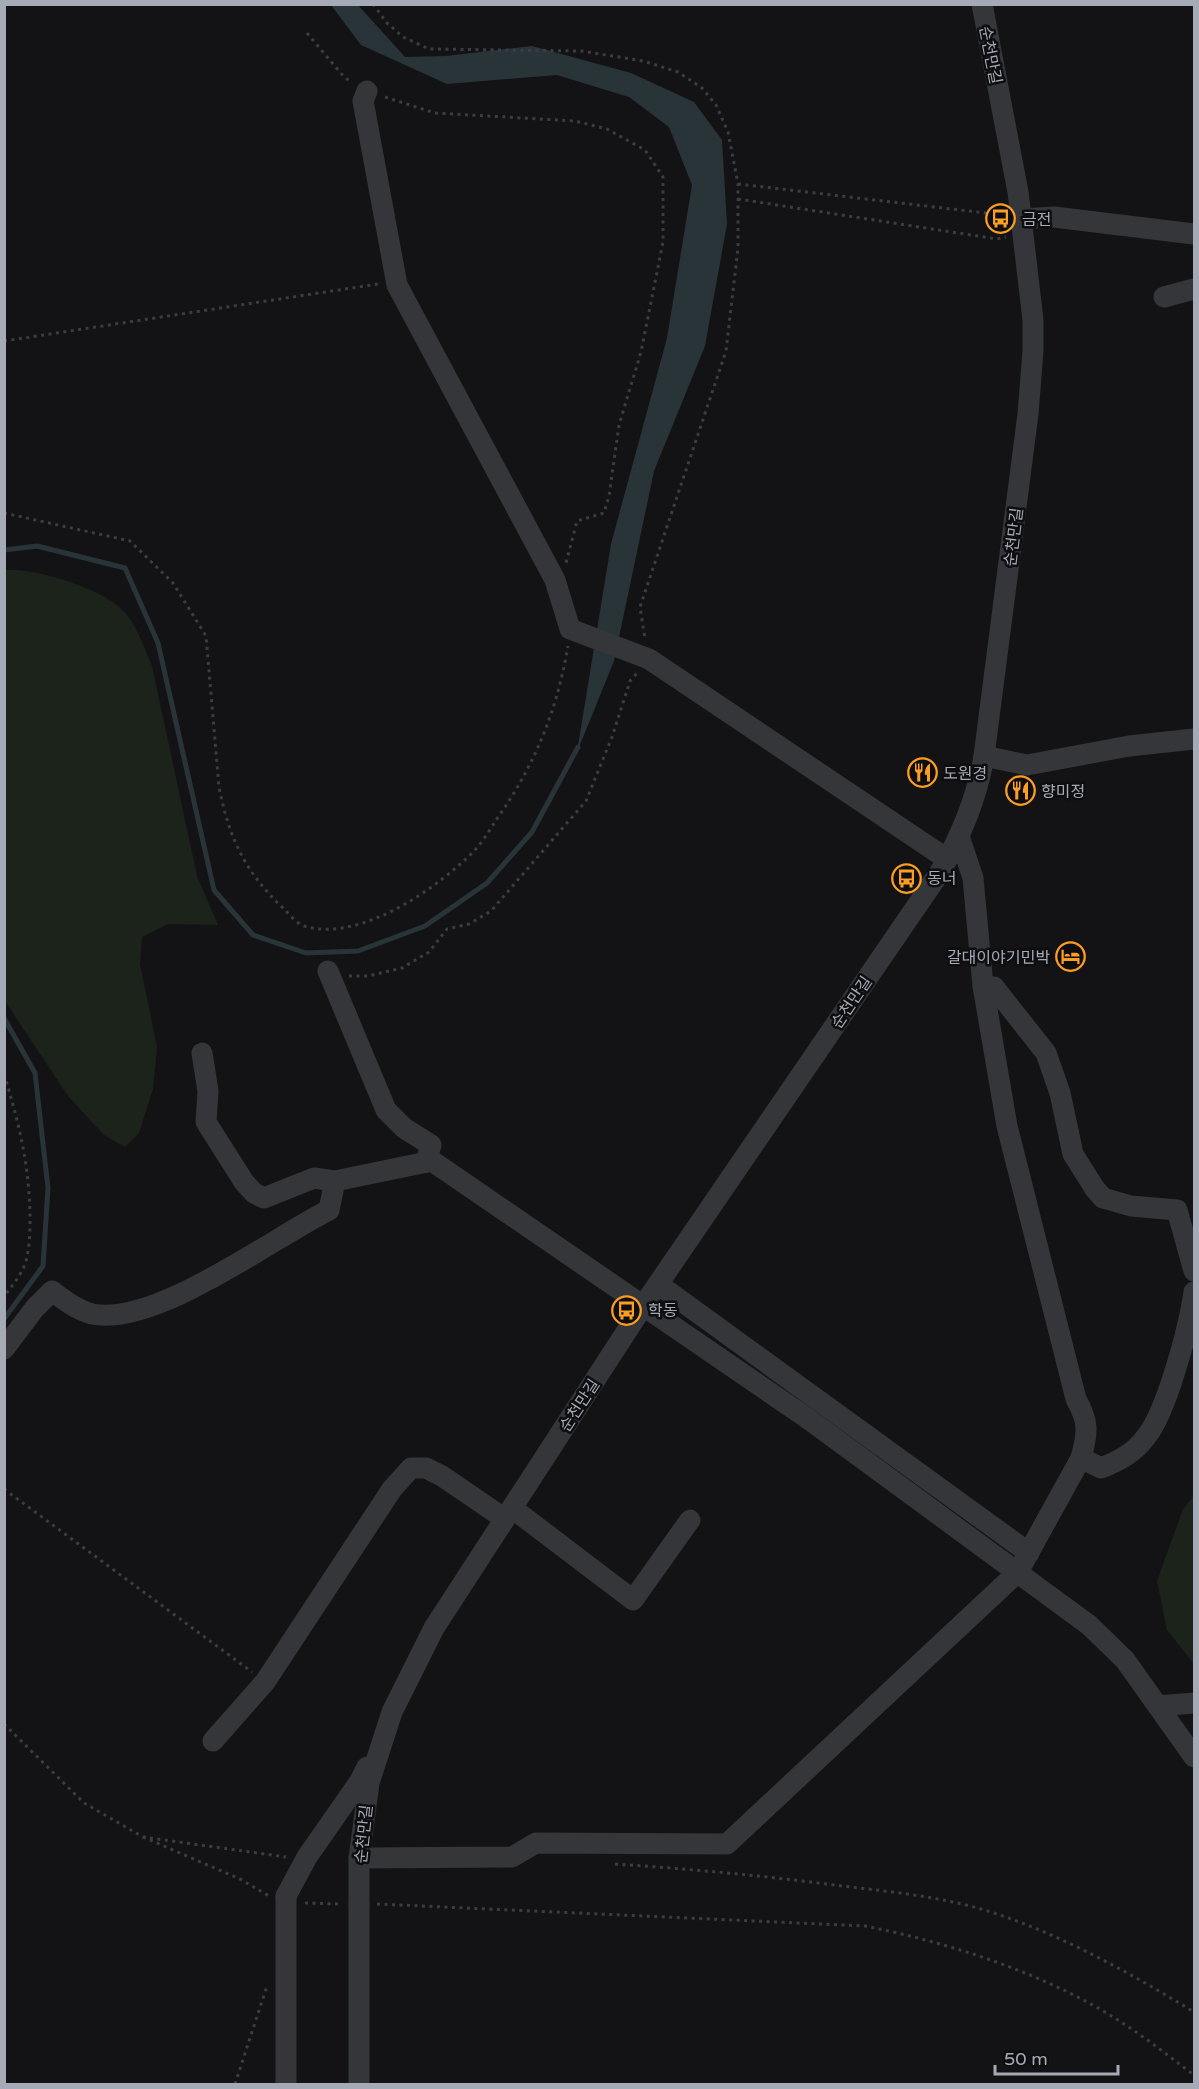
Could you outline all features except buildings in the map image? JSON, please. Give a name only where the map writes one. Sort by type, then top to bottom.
[{"type":"street","name":"순천만길","points":[[358,2085],[359,1858],[369,1783],[392,1712],[434,1629],[643,1306],[947,859],[975,795],[984,756],[1027,426],[1033,351],[1033,320],[1020,219],[982,4]]},
{"type":"street","points":[[367,91],[363,101],[398,285],[555,580],[578,633],[642,655],[947,859]]},
{"type":"street","points":[[1020,219],[1054,217],[1194,234]]},
{"type":"street","points":[[1164,297],[1194,289]]},
{"type":"street","points":[[984,756],[1027,765],[1129,746],[1194,740]]},
{"type":"street","points":[[359,1858],[512,1857],[536,1843],[728,1844],[1018,1572],[1081,1458],[1087,1436],[1086,1417],[1076,1399],[1007,1126],[982,986],[972,878],[959,836]]},
{"type":"street","points":[[338,973],[386,1110],[404,1128],[431,1146],[426,1162]]},
{"type":"street","points":[[982,986],[994,987],[1046,1053],[1060,1094],[1073,1154],[1095,1189],[1103,1198],[1131,1206],[1186,1212],[1188,1242],[1194,1270]]},
{"type":"street","points":[[202,1053],[208,1091],[206,1122],[244,1182],[254,1193],[264,1198],[314,1178],[335,1181],[432,1161],[807,1418],[1018,1572],[1111,1644],[1194,1757]]},
{"type":"street","points":[[4,1349],[35,1308],[52,1291],[67,1302],[92,1314],[112,1315],[156,1305],[185,1292],[329,1210],[335,1181]]},
{"type":"street","points":[[658,1284],[1029,1553]]},
{"type":"street","points":[[1081,1458],[1101,1468],[1123,1459],[1142,1443],[1160,1415],[1185,1362],[1194,1292]]},
{"type":"street","points":[[213,1741],[265,1682],[392,1489],[411,1468],[426,1468],[509,1514],[633,1600],[690,1520]]},
{"type":"street","points":[[1158,1706],[1194,1703]]},
{"type":"street","points":[[286,2085],[287,1899],[307,1857],[360,1781],[392,1712]]},
{"type":"path","points":[[338,973],[368,976],[402,968],[429,952],[447,929],[469,924],[491,911],[586,801],[612,737],[630,681],[642,655],[640,607],[726,351],[738,248],[738,184],[728,132],[716,105],[702,88],[678,72],[643,61],[582,51],[429,49],[403,37],[387,23],[373,4]]},
{"type":"path","points":[[307,33],[345,78],[367,91],[435,113],[575,121],[607,129],[645,150],[663,177],[663,242],[641,352],[619,425],[609,496],[604,513],[577,521],[565,570],[555,580]]},
{"type":"path","points":[[738,184],[1020,219]]},
{"type":"path","points":[[738,200],[997,239],[1020,219]]},
{"type":"path","points":[[4,341],[376,284],[398,285]]},
{"type":"path","points":[[4,513],[130,541],[173,583],[206,636],[219,787],[224,811],[240,854],[260,886],[300,925],[316,928],[347,926],[384,914],[420,897],[476,849],[514,795],[540,749],[568,649],[578,633]]},
{"type":"path","points":[[4,1074],[21,1132],[29,1175],[30,1238],[26,1261],[19,1277],[4,1296]]},
{"type":"path","points":[[4,1489],[265,1682]]},
{"type":"path","points":[[4,1724],[84,1803],[143,1837],[287,1899],[865,1926],[905,1934],[993,1961],[1069,1993],[1124,2023],[1194,2075]]},
{"type":"path","points":[[143,1837],[289,1857],[307,1857]]},
{"type":"path","points":[[610,1863],[737,1872],[932,1897],[994,1913],[1041,1931],[1099,1958],[1194,2012]]},
{"type":"path","points":[[235,2085],[267,1984]]},
{"type":"shaded area","points":[[331,5],[358,5],[405,57],[446,56],[532,46],[631,73],[694,102],[722,140],[727,224],[705,346],[654,471],[614,661],[577,752],[611,544],[667,338],[692,185],[669,127],[629,97],[557,75],[447,84],[361,45]]},
{"type":"shaded area","points":[[5,570],[32,572],[64,580],[95,592],[118,606],[134,626],[152,666],[197,876],[218,925],[168,924],[142,937],[140,964],[157,1047],[153,1089],[139,1133],[125,1147],[104,1135],[68,1096],[5,1001]]},
{"type":"shaded area","points":[[1194,1496],[1194,1664],[1167,1630],[1157,1581],[1183,1509]]},
{"type":"waterway","points":[[4,550],[37,546],[125,568],[158,643],[214,890],[253,935],[306,953],[358,951],[425,926],[487,883],[532,832],[578,747]]},
{"type":"waterway","points":[[4,1018],[35,1073],[48,1188],[43,1266],[4,1319]]},
{"type":"place","name":"금전","points":[[1001,219]]},
{"type":"place","name":"도원경","points":[[922,773]]},
{"type":"place","name":"향미정","points":[[1020,791]]},
{"type":"place","name":"동너","points":[[906,878]]},
{"type":"place","name":"갈대이야기민박","points":[[1071,957]]},
{"type":"place","name":"학동","points":[[627,1310]]}]
